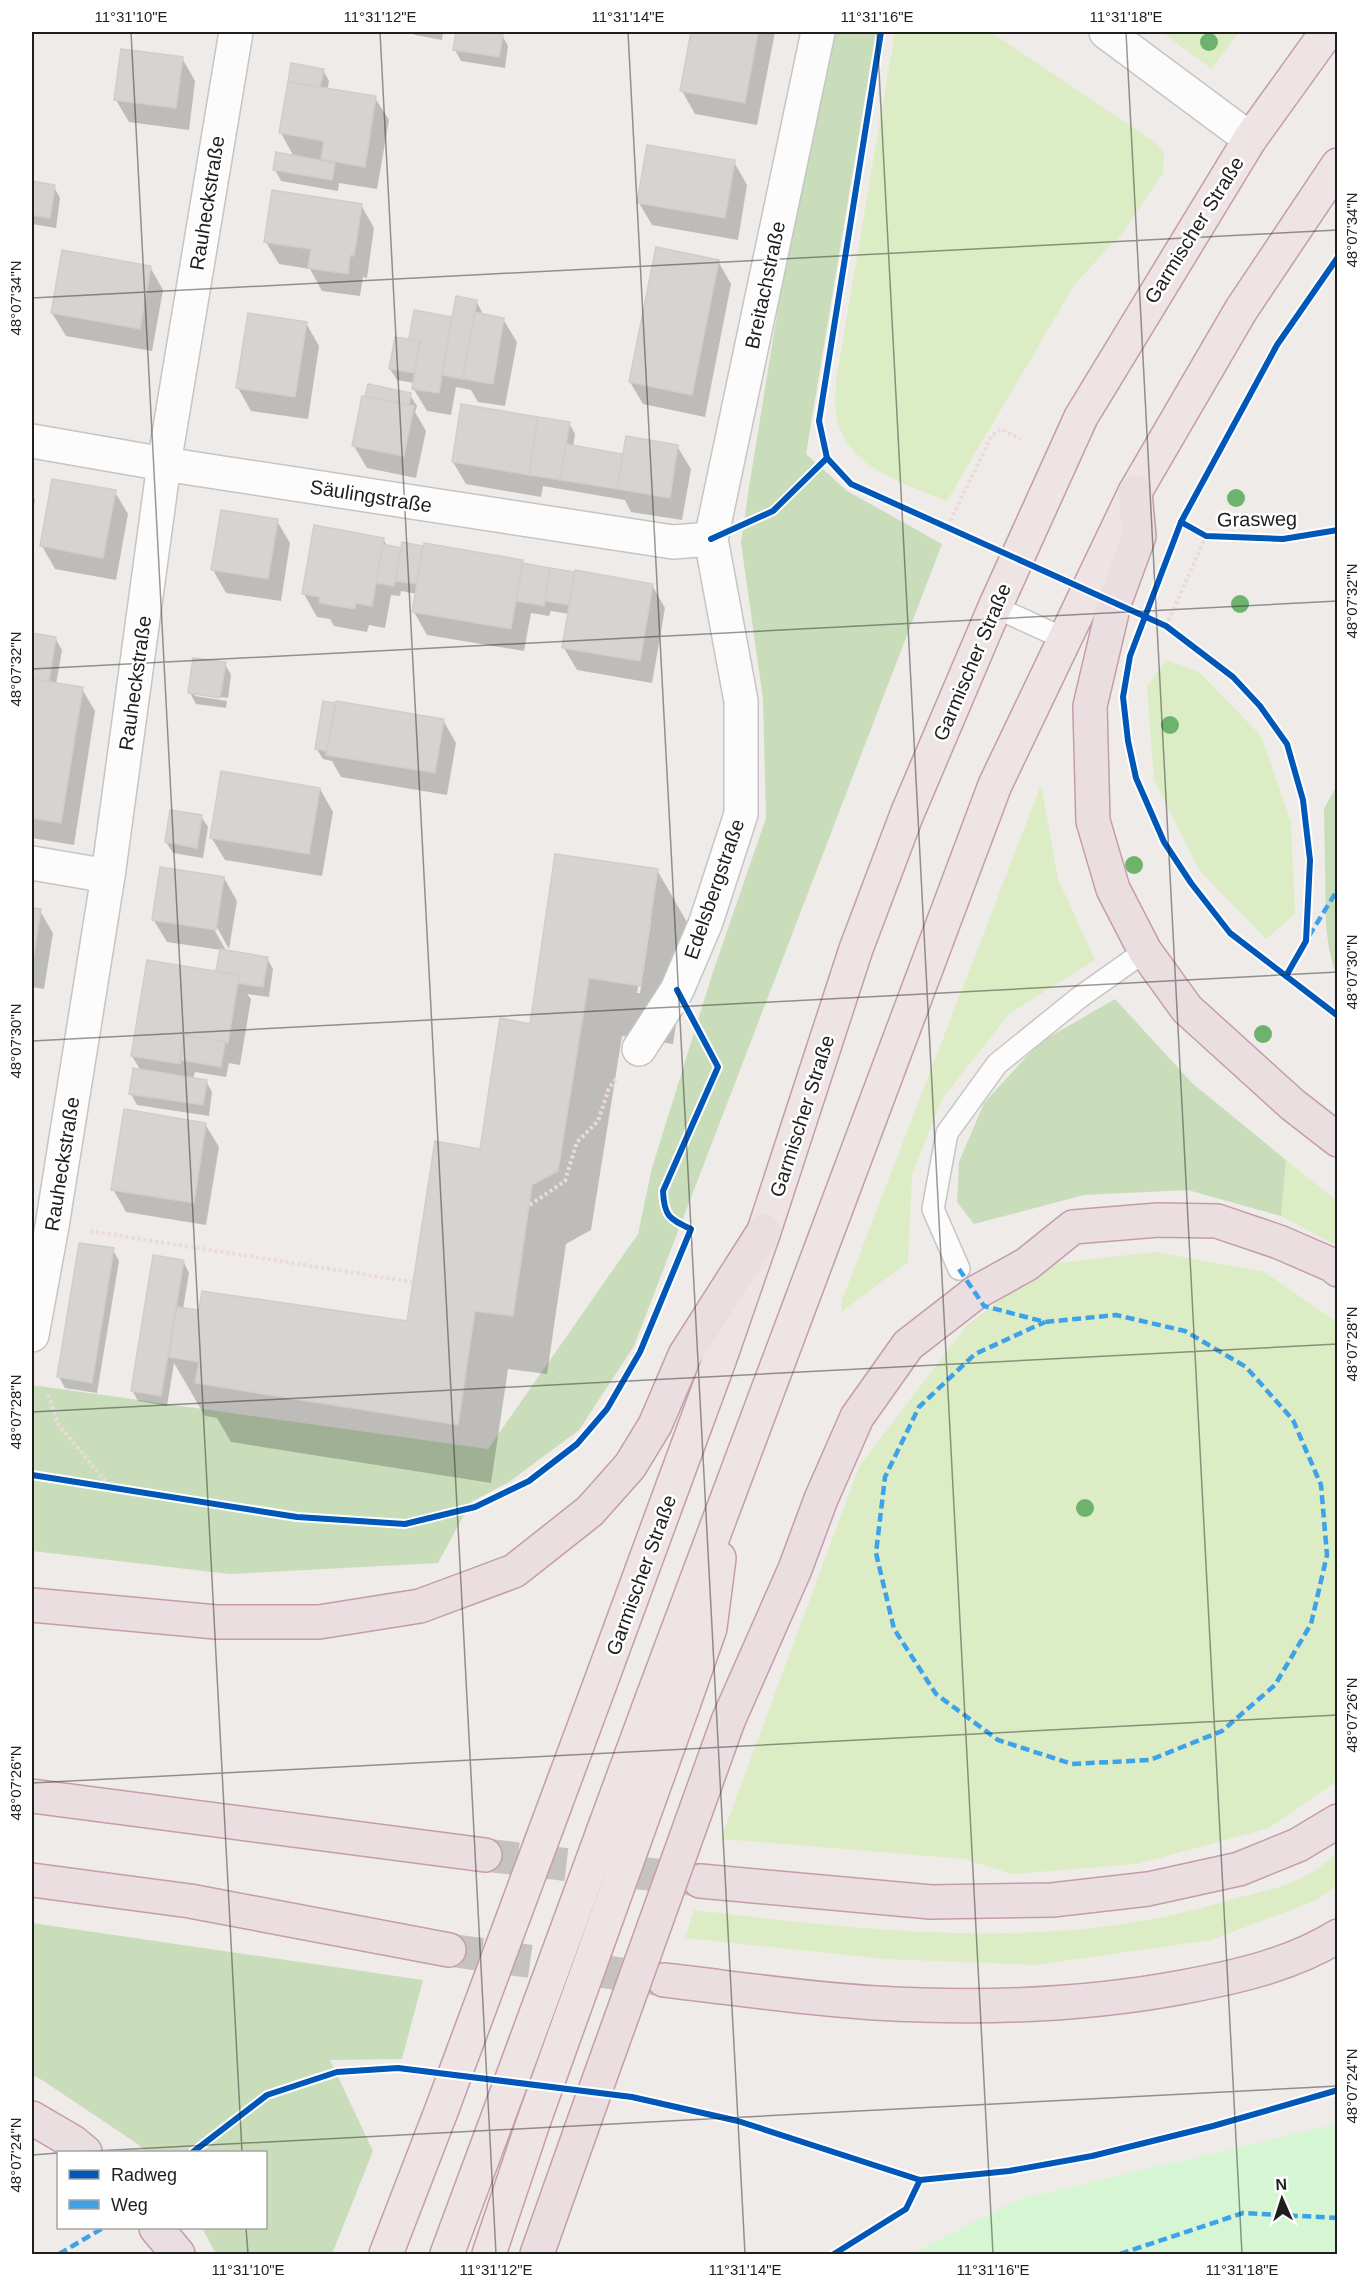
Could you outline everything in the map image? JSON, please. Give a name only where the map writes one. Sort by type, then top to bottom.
[{"type":"highway","name":"Garmischer Straße","points":[[387,2254],[717,1369],[856,950],[907,814],[995,607],[1081,417],[1250,139],[1327,32]]},
{"type":"highway","points":[[447,2254],[651,1700],[995,785],[1135,492],[1241,310],[1338,165]]},
{"type":"highway","points":[[1135,492],[1139,536],[1114,604],[1090,706],[1093,821],[1113,888],[1145,951],[1187,1009],[1293,1105],[1338,1140]]},
{"type":"highway","points":[[537,2254],[728,1721],[795,1569],[821,1499],[857,1417],[908,1345],[975,1293],[1028,1264],[1073,1227],[1158,1220],[1217,1221],[1279,1242],[1332,1265],[1338,1270]]},
{"type":"highway","points":[[32,1605],[216,1622],[319,1622],[420,1606],[514,1571],[590,1512],[630,1466],[655,1425],[685,1355],[764,1231]]},
{"type":"highway","points":[[489,2254],[533,2123],[710,1628],[725,1508]]},
{"type":"highway","points":[[32,1796],[485,1855]]},
{"type":"highway","points":[[700,1881],[931,1902],[1052,1900],[1148,1889],[1239,1869],[1298,1845],[1338,1821]]},
{"type":"highway","points":[[32,1880],[190,1901],[449,1950]]},
{"type":"highway","points":[[664,1980],[876,2003],[1019,2006],[1127,1998],[1240,1977],[1322,1946],[1338,1936]]},
{"type":"highway","points":[[32,2118],[79,2147]]},
{"type":"highway","points":[[157,2229],[178,2254]]},
{"type":"street","name":"Rauheckstraße","points":[[32,1335],[52,1226],[108,876],[164,464],[236,32]]},
{"type":"street","name":"Breitachstraße","points":[[711,539],[819,32]]},
{"type":"street","points":[[1106,32],[1250,139]]},
{"type":"street","name":"Säulingstraße","points":[[32,441],[164,464],[673,542],[711,539]]},
{"type":"street","name":"Edelsbergstraße","points":[[639,1049],[677,990],[706,922],[741,814],[741,701],[711,539]]},
{"type":"street","points":[[32,863],[108,876]]},
{"type":"lane","points":[[995,607],[1065,639]]},
{"type":"lane","points":[[959,1269],[933,1209],[947,1133],[997,1064],[1080,997],[1145,951]]},
{"type":"path","points":[[948,526],[992,435],[1001,429],[1021,439]]},
{"type":"path","points":[[1166,626],[1206,536]]},
{"type":"path","points":[[530,1204],[565,1181],[577,1142],[598,1121],[609,1088],[639,1049]]},
{"type":"path","points":[[52,1226],[412,1282]]},
{"type":"path","points":[[48,1395],[58,1424],[110,1486]]},
{"type":"green space","points":[[830,32],[876,32],[806,454],[847,491],[942,544],[634,1346],[579,1430],[509,1482],[471,1502],[438,1563],[230,1574],[32,1551],[32,1385],[488,1449],[638,1234],[652,1168],[712,975],[766,818],[763,699],[741,543],[789,241]]},
{"type":"green space","points":[[895,32],[991,32],[1150,139],[1164,152],[1163,173],[1123,232],[1075,284],[947,501],[895,480],[863,460],[841,432],[835,410],[836,381]]},
{"type":"green space","points":[[1162,32],[1239,32],[1212,69]]},
{"type":"green space","points":[[1166,660],[1199,672],[1261,736],[1291,822],[1295,914],[1266,939],[1200,871],[1154,780],[1147,687]]},
{"type":"green space","points":[[1041,785],[1058,879],[1095,960],[1009,1014],[942,1099],[912,1175],[908,1262],[841,1312],[842,1300]]},
{"type":"green space","points":[[1337,785],[1337,981],[1326,925],[1324,809]]},
{"type":"green space","points":[[1115,999],[1192,1083],[1286,1160],[1281,1216],[1188,1190],[1084,1195],[974,1224],[957,1202],[959,1162],[984,1103],[1039,1043]]},
{"type":"green space","points":[[1286,1160],[1337,1201],[1337,1246],[1281,1216]]},
{"type":"green space","points":[[1156,1252],[1264,1272],[1337,1322],[1337,1781],[1269,1828],[1137,1864],[1012,1874],[964,1859],[721,1839],[859,1467],[966,1326],[1047,1264]]},
{"type":"green space","points":[[1337,1853],[1337,1885],[1317,1900],[1211,1940],[1035,1965],[885,1959],[685,1938],[694,1910],[829,1925],[963,1933],[1030,1932],[1097,1927],[1164,1917],[1283,1886],[1310,1874]]},
{"type":"green space","points":[[32,1923],[423,1980],[402,2059],[330,2060],[373,2151],[332,2254],[216,2254],[203,2229],[267,2229],[267,2151],[145,2151],[32,2075]]},
{"type":"green space","points":[[1337,2124],[1337,2254],[911,2254],[1020,2199]]},
{"type":"building","points":[[456,32],[503,34],[499,57],[453,50]]},
{"type":"building","points":[[691,32],[758,32],[745,103],[680,91]]},
{"type":"building","points":[[121,49],[183,57],[176,108],[114,100]]},
{"type":"building","points":[[291,63],[324,69],[320,87],[288,82]]},
{"type":"building","points":[[288,82],[376,96],[365,167],[321,159],[324,141],[279,133]]},
{"type":"building","points":[[647,145],[735,160],[725,218],[637,203]]},
{"type":"building","points":[[276,152],[335,163],[332,180],[273,170]]},
{"type":"building","points":[[32,181],[55,185],[50,218],[32,215]]},
{"type":"building","points":[[272,190],[362,204],[354,256],[350,255],[348,274],[308,268],[311,249],[264,242]]},
{"type":"building","points":[[656,247],[719,260],[692,395],[629,382]]},
{"type":"building","points":[[62,250],[151,266],[140,329],[51,313]]},
{"type":"building","points":[[456,296],[477,300],[463,379],[442,375]]},
{"type":"building","points":[[414,310],[452,317],[439,393],[412,389],[420,341],[409,339]]},
{"type":"building","points":[[475,312],[504,318],[493,384],[463,379]]},
{"type":"building","points":[[248,313],[307,322],[295,397],[236,388]]},
{"type":"building","points":[[395,337],[420,341],[414,373],[389,369]]},
{"type":"building","points":[[368,384],[411,393],[409,405],[365,397]]},
{"type":"building","points":[[362,396],[414,406],[404,456],[352,446]]},
{"type":"building","points":[[461,404],[538,417],[529,475],[452,462]]},
{"type":"building","points":[[538,417],[570,422],[560,480],[529,475]]},
{"type":"building","points":[[626,436],[678,445],[670,498],[617,489]]},
{"type":"building","points":[[566,444],[623,454],[617,489],[560,480]]},
{"type":"building","points":[[52,479],[116,490],[103,558],[40,546]]},
{"type":"building","points":[[221,510],[278,519],[268,579],[211,570]]},
{"type":"building","points":[[314,525],[384,538],[372,606],[356,603],[355,609],[319,603],[320,597],[302,594]]},
{"type":"building","points":[[402,542],[423,546],[417,584],[395,581]]},
{"type":"building","points":[[424,543],[523,560],[511,629],[412,612]]},
{"type":"building","points":[[383,544],[401,548],[394,586],[376,583]]},
{"type":"building","points":[[523,563],[550,568],[544,606],[516,601]]},
{"type":"building","points":[[550,568],[575,572],[569,605],[545,601]]},
{"type":"building","points":[[575,570],[653,584],[640,661],[562,648]]},
{"type":"building","points":[[32,633],[56,637],[49,682],[32,679]]},
{"type":"building","points":[[193,658],[226,662],[220,698],[188,693]]},
{"type":"building","points":[[32,679],[83,687],[61,823],[32,818]]},
{"type":"building","points":[[323,701],[335,703],[327,751],[315,749]]},
{"type":"building","points":[[336,701],[444,719],[435,773],[326,755]]},
{"type":"building","points":[[221,771],[320,788],[309,854],[210,838]]},
{"type":"building","points":[[170,810],[202,815],[197,848],[165,842]]},
{"type":"building","points":[[555,854],[658,869],[640,986],[589,978],[558,1171],[532,1185],[513,1316],[475,1311],[458,1425],[195,1383],[199,1362],[169,1357],[177,1307],[199,1310],[202,1291],[407,1321],[435,1141],[480,1149],[500,1018],[530,1024]]},
{"type":"building","points":[[160,867],[224,877],[216,930],[152,920]]},
{"type":"building","points":[[32,908],[41,909],[32,967]]},
{"type":"building","points":[[220,949],[268,957],[263,987],[238,983],[239,975],[216,971]]},
{"type":"building","points":[[147,960],[239,975],[228,1043],[184,1035],[180,1064],[131,1056]]},
{"type":"building","points":[[184,1035],[225,1042],[221,1067],[180,1060]]},
{"type":"building","points":[[133,1068],[207,1080],[203,1105],[129,1094]]},
{"type":"building","points":[[124,1109],[206,1123],[194,1203],[111,1190]]},
{"type":"building","points":[[79,1243],[114,1248],[92,1383],[57,1377]]},
{"type":"building","points":[[153,1255],[184,1260],[161,1396],[131,1391]]},
{"type":"tunnel","points":[[485,1855],[699,1880]]},
{"type":"tunnel","points":[[449,1950],[664,1980]]},
{"type":"marked path","points":[[1309,936],[1338,889]]},
{"type":"marked path","points":[[959,1269],[984,1306],[1045,1322],[1116,1315],[1185,1331],[1246,1367],[1293,1420],[1321,1485],[1327,1555],[1311,1624],[1275,1685],[1222,1731],[1150,1760],[1072,1764],[998,1740],[936,1694],[894,1629],[876,1553],[885,1477],[919,1407],[975,1354],[1045,1322]]},
{"type":"marked path","points":[[1120,2254],[1243,2213],[1338,2218]]},
{"type":"marked path","points":[[59,2254],[101,2229]]},
{"type":"cycle path","points":[[881,32],[819,421],[827,458],[851,484],[1166,626],[1233,677],[1260,706],[1287,744],[1303,800],[1310,860],[1306,941],[1286,976]]},
{"type":"cycle path","points":[[1338,257],[1277,345],[1181,522],[1130,656],[1123,697],[1128,741],[1136,778],[1164,842],[1191,883],[1230,933],[1338,1016]]},
{"type":"cycle path","points":[[711,539],[773,511],[827,458]]},
{"type":"cycle path","name":"Grasweg","points":[[1181,522],[1206,536],[1283,539],[1338,530]]},
{"type":"cycle path","points":[[32,1475],[297,1517],[405,1524],[475,1507],[529,1481],[577,1444],[607,1409],[640,1352],[691,1229],[669,1216],[663,1191],[718,1067],[677,990]]},
{"type":"cycle path","points":[[194,2151],[267,2095],[337,2072],[398,2068],[632,2097],[738,2121],[920,2180],[1009,2171],[1092,2156],[1213,2126],[1338,2090]]},
{"type":"cycle path","points":[[834,2254],[906,2209],[920,2180]]}]
